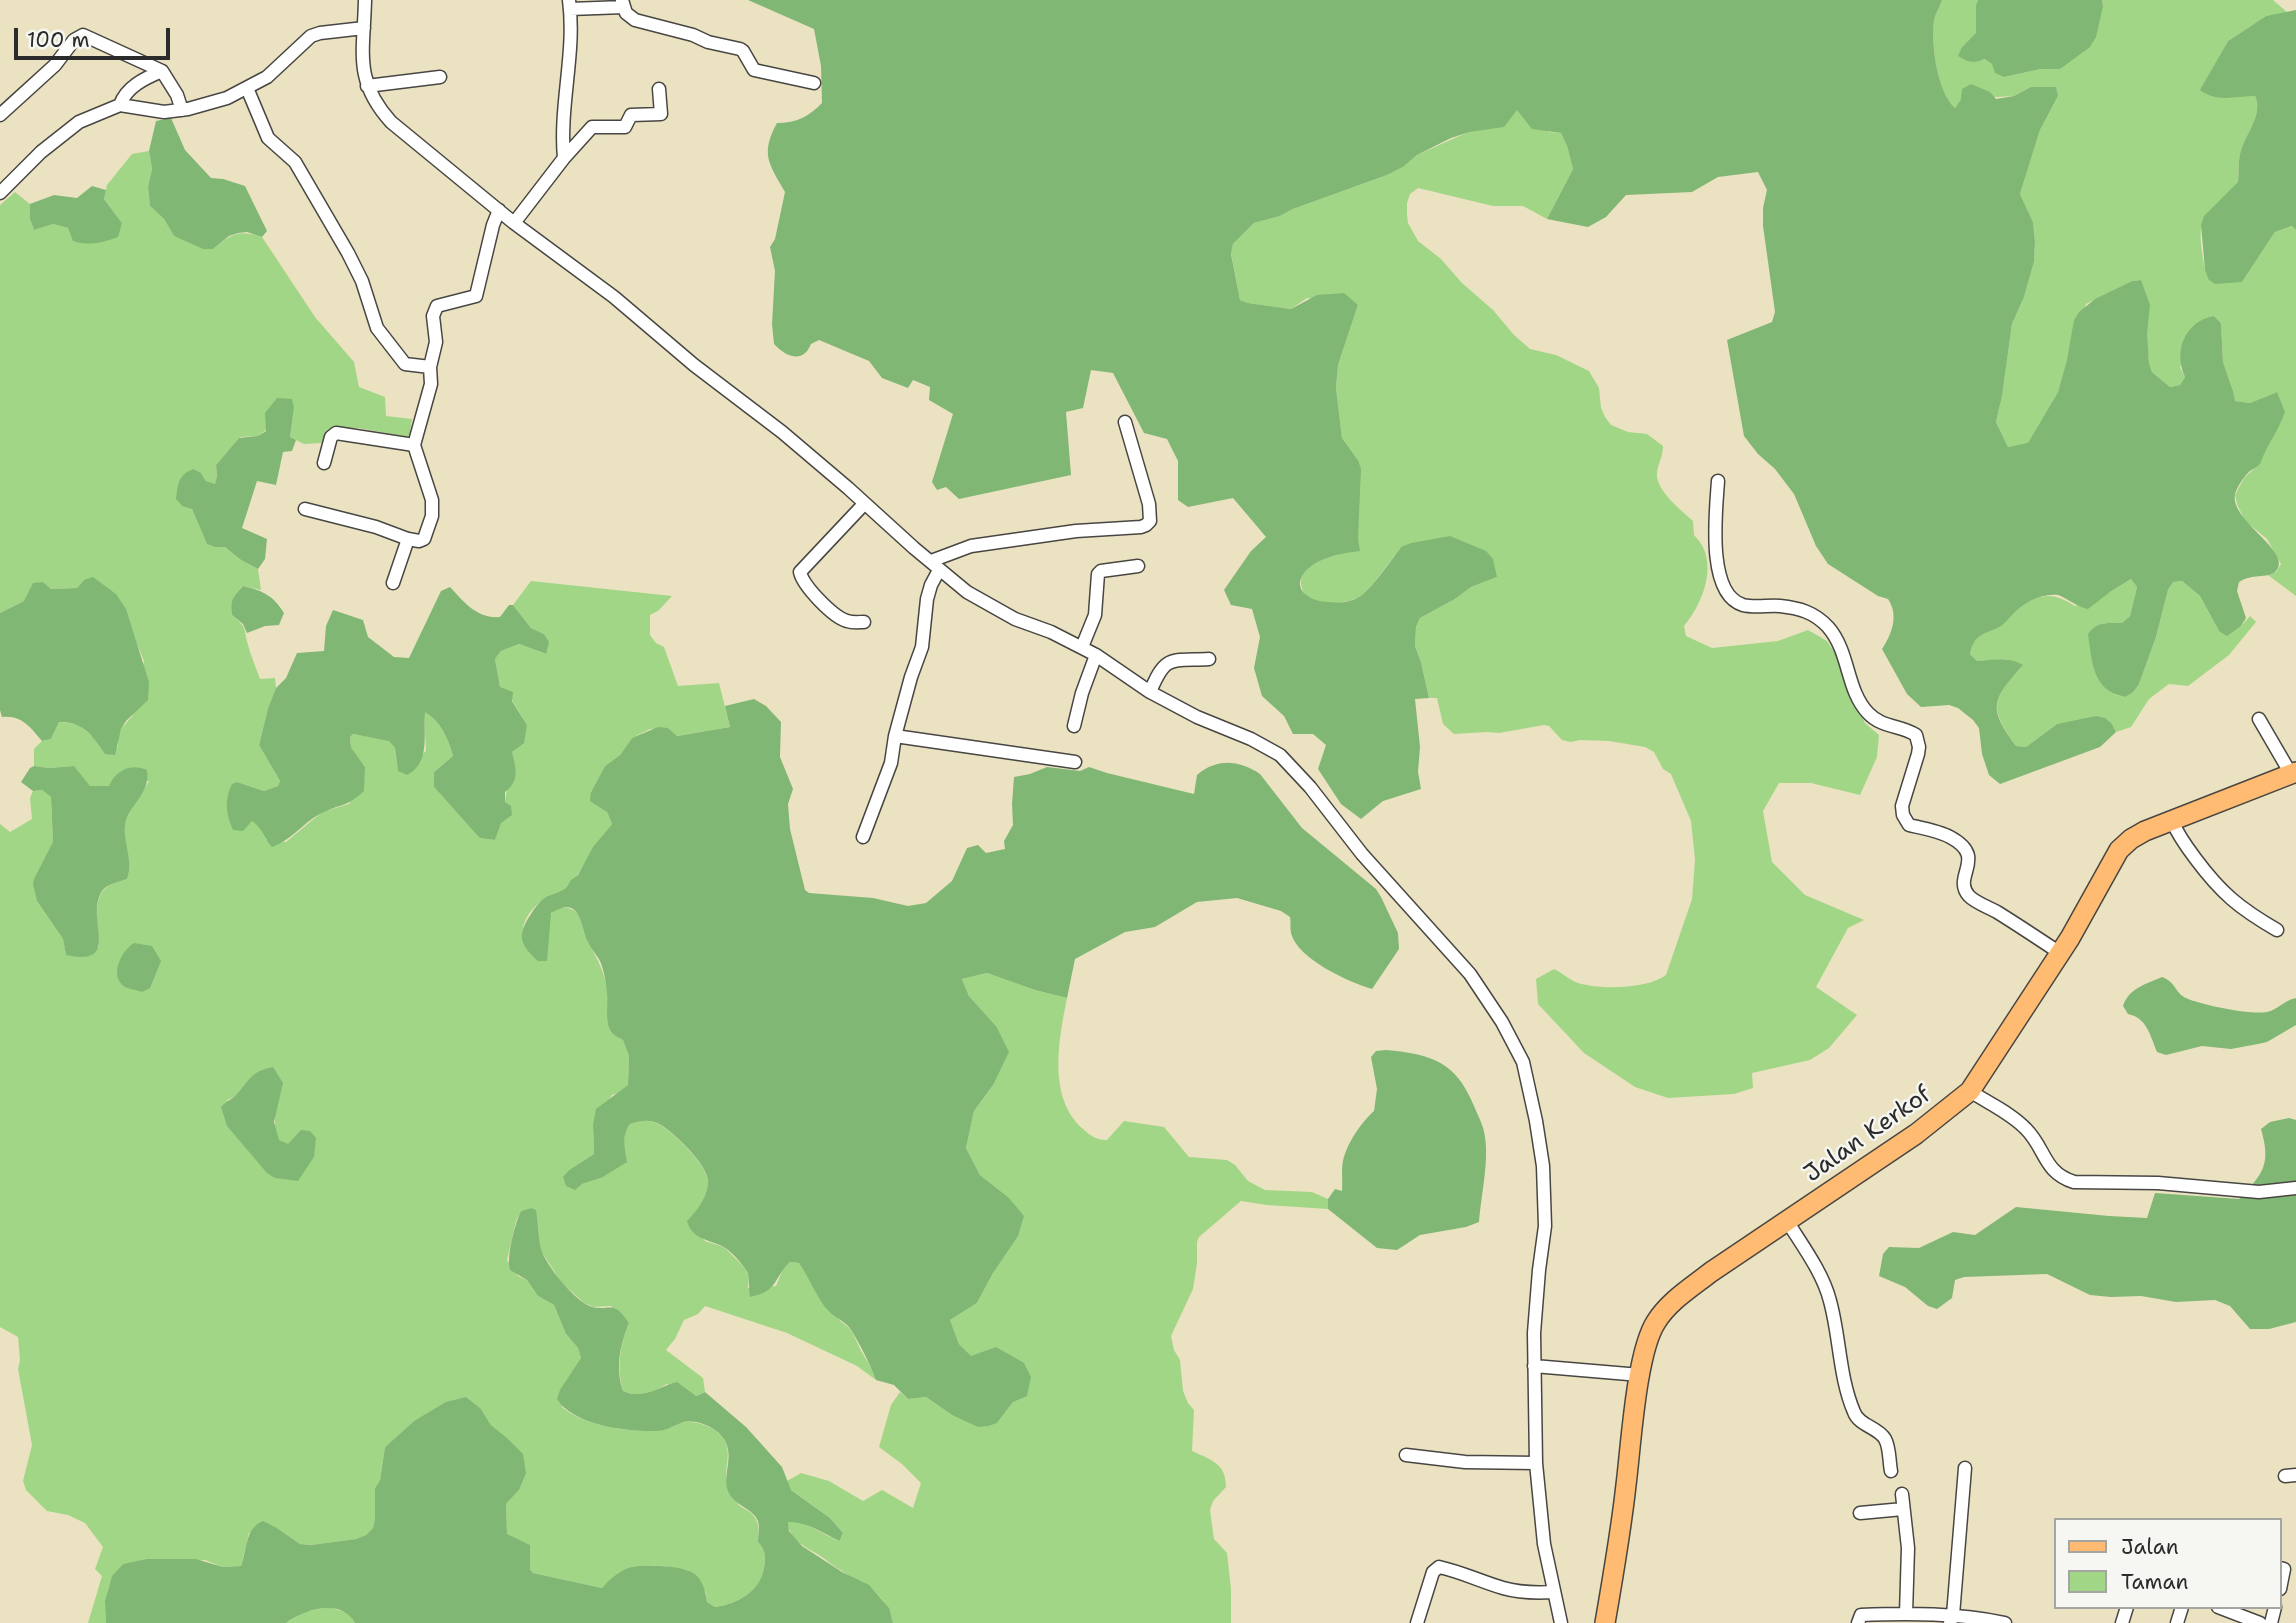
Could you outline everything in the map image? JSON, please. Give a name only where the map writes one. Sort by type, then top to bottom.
[{"type":"main road","name":"Jalan Kerkof","points":[[1605,1623],[1621,1530],[1640,1376],[1648,1339],[1655,1322],[1712,1272],[1907,1141],[1970,1091],[2060,953],[2119,850],[2137,835],[2293,773]]},
{"type":"street","points":[[365,0],[362,55],[364,75],[374,102],[391,122],[514,223],[614,297],[694,365],[782,432],[967,592],[1015,619],[1082,647],[1150,692],[1197,717],[1267,747],[1293,767],[1362,853],[1470,974],[1512,1039],[1523,1062],[1530,1086],[1542,1166],[1545,1226],[1539,1269],[1534,1366],[1536,1463],[1544,1544],[1562,1623]]},
{"type":"street","points":[[564,158],[562,123],[572,21],[569,5],[623,3],[626,13],[635,20],[740,49],[754,70],[814,83]]},
{"type":"street","points":[[0,192],[41,152],[79,122],[120,106],[153,111],[183,110],[227,98],[267,77],[311,36],[364,27]]},
{"type":"street","points":[[0,115],[55,65],[81,35],[162,71],[177,94],[183,110]]},
{"type":"street","points":[[120,106],[123,95],[131,88],[162,71]]},
{"type":"street","points":[[367,86],[440,77]]},
{"type":"street","points":[[247,88],[268,138],[295,162],[348,253],[362,281],[377,328],[405,364],[430,367]]},
{"type":"street","points":[[514,223],[564,158],[592,127],[625,127],[631,115],[661,114],[659,89]]},
{"type":"street","points":[[305,509],[376,527],[408,539],[424,539],[433,506],[414,445],[430,388],[430,367],[436,342],[433,316],[437,306],[476,296],[499,210]]},
{"type":"street","points":[[863,837],[891,763],[895,736],[922,647],[927,599],[935,566],[971,546],[1076,531],[1146,525],[1150,521],[1149,504],[1125,422]]},
{"type":"street","points":[[324,463],[331,437],[336,433],[414,445]]},
{"type":"street","points":[[1718,481],[1715,534],[1724,591],[1731,599],[1744,606],[1800,608],[1814,614],[1828,626],[1841,645],[1857,699],[1869,715],[1884,725],[1916,735],[1919,741],[1918,754],[1902,806],[1903,815],[1909,825],[1951,837],[1968,852],[1970,860],[1963,886],[1967,894],[2060,953]]},
{"type":"street","points":[[864,504],[800,572],[801,579],[839,617],[852,622],[864,622]]},
{"type":"street","points":[[393,583],[408,539]]},
{"type":"street","points":[[1082,647],[1095,615],[1098,574],[1101,571],[1138,566]]},
{"type":"street","points":[[1074,726],[1082,693],[1096,655]]},
{"type":"street","points":[[1150,692],[1160,669],[1167,662],[1209,659]]},
{"type":"street","points":[[2259,719],[2293,773]]},
{"type":"street","points":[[895,736],[1075,762]]},
{"type":"street","points":[[2172,821],[2177,834],[2222,892],[2247,912],[2277,930]]},
{"type":"street","points":[[1970,1091],[2027,1129],[2051,1169],[2074,1182],[2158,1184],[2259,1192],[2296,1188]]},
{"type":"street","points":[[1787,1220],[1830,1298],[1853,1411],[1857,1418],[1887,1441],[1892,1471]]},
{"type":"street","points":[[1534,1366],[1640,1376]]},
{"type":"street","points":[[1406,1455],[1465,1462],[1536,1463]]},
{"type":"street","points":[[1951,1619],[1965,1468]]},
{"type":"street","points":[[1902,1494],[1908,1548],[1906,1615]]},
{"type":"street","points":[[1860,1513],[1903,1509]]},
{"type":"street","points":[[1417,1623],[1433,1572],[1439,1567],[1504,1588],[1531,1593],[1553,1592]]},
{"type":"street","points":[[1858,1623],[1860,1615],[1880,1619],[1906,1615],[2005,1623]]},
{"type":"street","points":[[2237,1615],[2260,1623]]},
{"type":"green space","points":[[748,0],[1942,0],[1935,16],[1933,42],[1944,91],[1955,108],[1961,99],[1962,89],[1971,84],[1990,92],[1996,99],[2014,96],[2031,87],[2056,87],[2058,96],[2040,130],[2020,194],[2033,222],[2035,242],[2034,262],[2024,297],[2012,324],[1996,422],[2008,447],[2028,443],[2058,392],[2074,320],[2079,312],[2095,299],[2132,281],[2141,280],[2150,305],[2147,334],[2149,363],[2152,372],[2170,387],[2180,385],[2185,377],[2180,357],[2184,339],[2196,324],[2214,316],[2221,323],[2223,362],[2235,401],[2250,403],[2277,392],[2285,412],[2283,417],[2260,463],[2245,476],[2235,494],[2236,504],[2242,515],[2270,546],[2279,564],[2271,574],[2239,582],[2237,591],[2246,618],[2241,626],[2227,636],[2219,631],[2200,596],[2182,581],[2173,582],[2168,590],[2156,637],[2139,684],[2125,697],[2114,694],[2100,682],[2093,664],[2088,634],[2099,625],[2122,623],[2130,616],[2137,587],[2131,579],[2088,609],[2058,595],[2039,597],[2022,606],[2001,626],[1978,638],[1970,654],[1977,661],[1995,659],[2023,665],[2005,687],[1997,704],[2000,722],[2016,746],[2026,747],[2057,724],[2096,716],[2105,718],[2116,732],[2100,747],[2000,784],[1989,775],[1982,754],[1979,728],[1973,720],[1958,708],[1949,705],[1921,707],[1907,694],[1882,649],[1889,637],[1894,618],[1888,599],[1878,596],[1828,564],[1816,546],[1794,494],[1744,436],[1727,340],[1772,322],[1775,312],[1763,226],[1767,190],[1758,172],[1718,177],[1692,192],[1626,195],[1606,217],[1588,227],[1547,219],[1573,169],[1567,146],[1561,133],[1532,129],[1517,110],[1504,127],[1469,132],[1451,138],[1417,155],[1403,167],[1387,175],[1280,216],[1254,223],[1233,244],[1231,254],[1240,300],[1291,309],[1317,295],[1344,293],[1358,305],[1338,365],[1336,388],[1342,438],[1358,460],[1361,469],[1358,538],[1360,551],[1330,557],[1310,567],[1301,578],[1301,589],[1305,594],[1322,601],[1355,599],[1369,588],[1401,547],[1411,543],[1450,536],[1486,551],[1493,559],[1497,577],[1471,587],[1420,618],[1416,627],[1415,646],[1429,698],[1415,699],[1421,789],[1383,801],[1361,819],[1341,804],[1318,769],[1326,745],[1313,734],[1293,734],[1284,716],[1262,696],[1254,668],[1260,637],[1252,609],[1231,605],[1224,590],[1251,551],[1266,537],[1233,498],[1188,507],[1178,500],[1178,461],[1167,439],[1144,433],[1113,373],[1091,370],[1083,408],[1066,412],[1071,475],[959,499],[946,487],[937,490],[932,482],[953,414],[929,400],[930,387],[913,380],[908,388],[882,378],[869,361],[819,340],[799,356],[789,355],[774,344],[772,324],[775,271],[770,247],[775,239],[785,192],[771,166],[769,143],[777,123],[802,118],[822,103],[821,66],[814,29]]},
{"type":"green space","points":[[1942,0],[1978,0],[1976,34],[1962,47],[1992,64],[2004,77],[2041,69],[2060,69],[2103,6],[2102,0],[2273,0],[2288,13],[2266,16],[2228,41],[2219,57],[2245,96],[2255,96],[2257,110],[2240,154],[2238,182],[2205,218],[2201,235],[2208,279],[2242,282],[2275,232],[2293,226],[2296,230],[2296,596],[2268,575],[2276,572],[2281,564],[2267,539],[2245,521],[2235,495],[2244,478],[2258,465],[2266,448],[2277,392],[2250,403],[2234,401],[2223,362],[2221,323],[2214,316],[2180,367],[2185,377],[2180,385],[2170,387],[2152,372],[2149,363],[2141,280],[2132,281],[2086,304],[2058,392],[2028,444],[2008,447],[1996,422],[2012,324],[2024,297],[2034,262],[2035,243],[2033,222],[2020,194],[2040,130],[2058,96],[2031,87],[2014,96],[1961,99],[1955,108],[1940,80],[1933,43],[1935,16]]},
{"type":"green space","points":[[1978,0],[2102,0],[2103,6],[2096,37],[2090,47],[2060,69],[2041,69],[2004,77],[1995,73],[1992,64],[1984,59],[1971,62],[1958,56],[1962,47],[1976,33]]},
{"type":"green space","points":[[2296,10],[2296,230],[2292,226],[2275,232],[2242,282],[2215,284],[2208,279],[2205,270],[2201,225],[2204,216],[2238,182],[2240,154],[2255,118],[2257,103],[2255,96],[2220,98],[2200,90],[2228,41],[2266,16]]},
{"type":"green space","points":[[1517,110],[1549,132],[1561,133],[1567,146],[1573,169],[1547,219],[1523,206],[1493,206],[1418,188],[1410,194],[1407,214],[1408,223],[1418,241],[1441,259],[1530,349],[1556,355],[1589,371],[1599,388],[1601,408],[1611,425],[1628,432],[1647,434],[1663,446],[1657,473],[1660,486],[1670,500],[1693,521],[1694,535],[1702,545],[1708,568],[1703,593],[1684,626],[1686,636],[1712,648],[1778,641],[1808,630],[1827,641],[1844,667],[1844,679],[1865,723],[1879,735],[1877,757],[1860,795],[1811,783],[1779,783],[1763,811],[1772,862],[1805,895],[1864,920],[1848,928],[1816,987],[1857,1015],[1829,1048],[1810,1060],[1752,1073],[1753,1088],[1734,1094],[1668,1098],[1635,1087],[1584,1053],[1538,1004],[1536,979],[1554,969],[1578,983],[1599,987],[1636,986],[1666,975],[1692,899],[1695,860],[1691,821],[1671,774],[1663,769],[1654,752],[1645,747],[1609,741],[1562,740],[1549,726],[1544,725],[1499,733],[1454,734],[1443,724],[1437,698],[1429,698],[1415,646],[1416,627],[1420,618],[1471,587],[1497,577],[1401,547],[1369,588],[1352,600],[1318,602],[1305,595],[1301,586],[1301,580],[1310,567],[1330,557],[1359,550],[1358,460],[1342,438],[1336,388],[1338,365],[1358,305],[1307,298],[1291,309],[1240,300],[1231,253],[1233,244],[1254,223],[1280,216],[1387,175],[1403,167],[1417,155]]},
{"type":"green space","points":[[171,118],[185,150],[211,178],[245,186],[267,231],[262,237],[247,232],[238,233],[229,236],[213,249],[203,249],[174,236],[164,219],[150,206],[148,187],[152,169],[149,151],[156,121]]},
{"type":"green space","points":[[149,151],[152,169],[148,187],[150,206],[164,219],[174,236],[213,249],[236,234],[247,233],[262,237],[315,317],[354,362],[359,387],[385,397],[386,416],[412,419],[409,437],[358,428],[332,430],[322,443],[304,444],[290,437],[294,408],[258,436],[240,437],[216,465],[215,485],[206,481],[201,473],[192,509],[207,543],[215,547],[225,547],[258,569],[261,590],[243,586],[233,599],[232,615],[244,628],[260,679],[275,678],[276,688],[259,745],[280,781],[278,786],[264,791],[237,782],[252,820],[263,829],[266,840],[286,842],[322,812],[349,804],[365,767],[351,747],[350,737],[353,734],[389,740],[395,748],[398,771],[426,751],[424,711],[443,731],[453,756],[434,772],[434,787],[475,833],[481,838],[495,840],[505,802],[512,752],[527,725],[512,700],[500,687],[495,659],[501,651],[519,644],[545,654],[544,634],[531,628],[513,605],[531,581],[672,596],[658,611],[650,615],[650,635],[656,643],[664,647],[678,686],[719,683],[730,727],[676,736],[668,728],[650,729],[632,738],[620,755],[605,766],[591,792],[607,812],[612,824],[566,888],[539,903],[524,923],[523,939],[531,954],[553,912],[566,908],[578,913],[605,981],[609,1028],[623,1040],[629,1056],[628,1085],[621,1092],[612,1095],[593,1125],[594,1154],[569,1170],[563,1178],[582,1184],[601,1178],[624,1140],[630,1124],[646,1121],[663,1127],[688,1149],[707,1176],[706,1193],[688,1221],[705,1241],[724,1247],[745,1268],[749,1278],[748,1288],[776,1286],[783,1269],[790,1262],[799,1263],[840,1321],[851,1331],[876,1380],[857,1366],[787,1333],[705,1306],[698,1314],[684,1320],[666,1350],[703,1378],[705,1392],[696,1396],[667,1384],[646,1393],[629,1393],[623,1391],[619,1365],[629,1323],[611,1306],[593,1307],[584,1303],[562,1283],[541,1251],[531,1208],[521,1211],[516,1221],[507,1260],[518,1276],[527,1280],[538,1296],[554,1305],[566,1334],[578,1348],[581,1358],[562,1407],[581,1418],[606,1426],[654,1431],[690,1422],[711,1428],[723,1438],[728,1450],[728,1485],[738,1505],[751,1513],[756,1520],[758,1542],[765,1557],[762,1576],[753,1590],[732,1603],[715,1607],[707,1602],[706,1592],[687,1570],[667,1566],[635,1569],[602,1588],[533,1573],[507,1534],[506,1504],[519,1490],[506,1437],[491,1425],[481,1409],[422,1417],[385,1447],[380,1480],[375,1488],[373,1528],[366,1535],[356,1539],[311,1545],[300,1544],[277,1528],[249,1533],[241,1566],[223,1567],[205,1560],[123,1564],[108,1591],[106,1623],[88,1623],[102,1576],[95,1569],[103,1547],[85,1523],[68,1515],[47,1511],[26,1490],[23,1481],[32,1445],[18,1369],[18,1337],[0,1327],[0,824],[10,832],[32,819],[30,798],[33,791],[42,790],[51,797],[53,842],[37,901],[63,939],[66,955],[99,947],[99,898],[107,887],[127,879],[129,866],[125,838],[126,819],[149,781],[90,786],[73,766],[34,766],[34,749],[42,741],[51,739],[59,722],[78,724],[93,737],[118,747],[121,729],[133,715],[144,661],[137,644],[84,580],[77,588],[51,589],[43,583],[24,601],[0,613],[0,205],[15,192],[30,204],[30,219],[34,230],[53,224],[68,228],[122,223],[104,199],[107,185],[132,154]],"holes":[[[236,1096],[275,1113],[275,1132],[279,1141],[314,1157],[297,1172],[275,1178],[227,1100]]]},
{"type":"green space","points":[[92,186],[106,190],[104,199],[122,223],[118,237],[90,244],[73,241],[68,228],[53,224],[34,230],[30,219],[30,204],[54,195],[77,198]]},
{"type":"green space","points":[[277,398],[292,399],[294,408],[290,437],[296,440],[292,451],[283,452],[276,485],[257,481],[242,528],[267,539],[265,559],[258,569],[225,547],[207,544],[192,509],[182,506],[176,499],[178,484],[188,471],[193,469],[201,473],[206,481],[215,484],[216,465],[239,438],[258,436],[266,431],[265,413]]},
{"type":"green space","points":[[93,577],[116,594],[126,609],[149,682],[148,700],[121,729],[115,755],[105,754],[92,736],[75,724],[59,722],[51,739],[42,741],[20,720],[2,717],[0,710],[0,613],[24,601],[33,583],[43,582],[51,589],[77,588],[84,580]]},
{"type":"green space","points":[[2131,579],[2137,587],[2130,616],[2122,623],[2103,623],[2107,689],[2116,695],[2125,697],[2139,684],[2156,637],[2168,590],[2173,582],[2182,581],[2200,596],[2219,631],[2241,626],[2250,616],[2256,622],[2229,655],[2188,686],[2169,684],[2149,699],[2131,727],[2116,732],[2112,724],[2076,721],[2057,724],[2026,747],[2016,746],[2001,722],[1997,704],[2004,687],[2022,666],[2006,659],[1977,661],[1970,654],[1977,638],[2000,626],[2024,605],[2038,598],[2052,596],[2075,606],[2110,592]]},
{"type":"green space","points":[[243,586],[262,592],[276,602],[284,613],[279,625],[265,626],[247,633],[231,610],[233,599]]},
{"type":"green space","points":[[450,587],[472,608],[484,615],[500,617],[509,605],[513,605],[531,628],[544,634],[549,642],[546,654],[519,644],[501,651],[495,659],[500,687],[513,692],[512,701],[527,725],[524,743],[512,752],[515,779],[505,792],[505,802],[511,806],[512,815],[501,823],[495,840],[480,838],[434,787],[434,772],[453,756],[443,731],[425,712],[423,756],[415,770],[407,775],[398,771],[395,748],[389,741],[353,734],[350,737],[351,747],[365,767],[364,791],[358,796],[348,803],[317,815],[280,844],[272,847],[252,821],[243,831],[233,830],[227,807],[232,784],[237,782],[264,791],[278,786],[280,781],[259,745],[268,708],[276,688],[286,678],[297,653],[324,651],[326,626],[333,610],[363,620],[368,637],[394,657],[409,658],[441,591]]},
{"type":"green space","points":[[754,699],[766,706],[781,722],[780,757],[793,789],[788,804],[790,829],[805,890],[809,893],[873,898],[908,906],[926,903],[952,881],[967,848],[978,845],[986,853],[1005,849],[1004,841],[1013,825],[1014,777],[1047,767],[1080,771],[1089,767],[1194,794],[1197,775],[1212,766],[1228,763],[1244,766],[1260,774],[1302,828],[1376,889],[1398,933],[1399,949],[1372,989],[1338,975],[1303,952],[1291,933],[1290,917],[1281,911],[1237,898],[1197,902],[1155,927],[1125,932],[1075,959],[1067,998],[987,973],[962,979],[969,996],[996,1026],[1009,1052],[993,1085],[974,1111],[966,1148],[980,1175],[1008,1197],[1024,1216],[1018,1236],[977,1303],[950,1320],[959,1344],[971,1356],[996,1347],[1024,1363],[1031,1377],[1027,1396],[1013,1402],[997,1423],[988,1426],[978,1427],[952,1415],[926,1397],[908,1399],[894,1385],[876,1380],[850,1329],[825,1307],[799,1263],[790,1262],[771,1288],[750,1297],[748,1273],[732,1253],[696,1235],[689,1227],[687,1221],[706,1193],[707,1176],[703,1167],[680,1140],[663,1127],[647,1121],[630,1124],[625,1138],[627,1162],[601,1178],[582,1184],[575,1190],[566,1186],[563,1177],[594,1154],[593,1125],[596,1109],[628,1085],[629,1056],[623,1040],[609,1028],[603,968],[589,945],[578,914],[569,907],[551,913],[547,961],[538,961],[527,949],[522,939],[524,928],[540,902],[566,888],[578,875],[593,847],[612,824],[607,812],[590,801],[591,792],[605,766],[620,755],[632,738],[658,727],[668,728],[677,736],[730,727],[725,706]]},
{"type":"green space","points":[[34,766],[74,766],[90,786],[109,786],[125,769],[135,767],[147,770],[146,786],[130,811],[125,825],[129,873],[127,879],[102,891],[97,914],[98,947],[94,954],[83,957],[66,955],[63,939],[37,901],[34,879],[53,842],[51,797],[42,790],[33,791],[21,782]]},
{"type":"green space","points":[[134,943],[152,946],[161,961],[150,988],[142,992],[125,987],[120,982],[117,970],[121,957]]},
{"type":"green space","points":[[987,973],[1067,998],[1059,1049],[1060,1084],[1064,1101],[1072,1116],[1091,1136],[1107,1140],[1124,1121],[1164,1127],[1189,1157],[1227,1160],[1235,1165],[1248,1181],[1265,1190],[1312,1192],[1328,1199],[1328,1209],[1241,1201],[1199,1237],[1193,1289],[1171,1336],[1174,1350],[1180,1360],[1183,1391],[1194,1410],[1192,1451],[1216,1463],[1225,1479],[1226,1487],[1213,1501],[1210,1510],[1214,1539],[1227,1553],[1231,1623],[893,1623],[885,1604],[874,1591],[803,1546],[789,1529],[787,1522],[797,1521],[838,1541],[843,1533],[830,1518],[790,1489],[787,1481],[801,1473],[829,1481],[863,1501],[882,1490],[913,1508],[921,1483],[879,1447],[891,1405],[900,1392],[908,1399],[926,1397],[952,1415],[997,1423],[1013,1402],[959,1344],[950,1320],[977,1303],[993,1273],[1008,1197],[980,1175],[966,1148],[974,1111],[993,1085],[996,1026],[969,996],[962,979]]},
{"type":"green space","points":[[2162,977],[2186,998],[2238,1011],[2267,1012],[2296,998],[2296,1025],[2267,1042],[2258,1044],[2231,1049],[2202,1046],[2166,1055],[2157,1052],[2144,1023],[2128,1014],[2123,1006],[2134,991]]},
{"type":"green space","points":[[1376,1051],[1417,1054],[1441,1063],[1450,1070],[1467,1091],[1483,1129],[1486,1147],[1479,1222],[1420,1235],[1397,1250],[1377,1248],[1328,1209],[1328,1199],[1335,1189],[1342,1191],[1342,1164],[1351,1140],[1374,1111],[1377,1089],[1371,1057]]},
{"type":"green space","points":[[273,1067],[283,1083],[274,1122],[279,1140],[288,1144],[301,1130],[310,1131],[316,1138],[314,1157],[298,1181],[275,1178],[267,1173],[227,1126],[221,1107],[256,1073]]},
{"type":"green space","points":[[2289,1118],[2296,1120],[2296,1322],[2269,1329],[2250,1329],[2230,1306],[2215,1300],[2176,1302],[2141,1296],[2090,1295],[2047,1274],[1964,1277],[1955,1280],[1952,1298],[1937,1309],[1928,1306],[1905,1287],[1879,1276],[1883,1254],[1889,1247],[1919,1248],[1953,1232],[1975,1235],[2016,1207],[2147,1218],[2155,1193],[2239,1199],[2260,1175],[2263,1167],[2265,1151],[2261,1129],[2270,1122]]},
{"type":"green space","points":[[531,1208],[536,1210],[544,1256],[562,1282],[585,1304],[598,1308],[615,1308],[629,1323],[620,1357],[619,1373],[623,1391],[637,1394],[650,1392],[677,1382],[696,1396],[705,1392],[746,1427],[782,1467],[791,1490],[830,1518],[843,1533],[839,1541],[808,1525],[795,1522],[788,1522],[789,1531],[802,1546],[842,1572],[869,1585],[889,1608],[893,1623],[355,1623],[341,1610],[322,1608],[286,1623],[106,1623],[105,1601],[112,1576],[123,1564],[147,1559],[196,1559],[223,1567],[241,1566],[247,1540],[257,1524],[263,1521],[300,1544],[356,1539],[366,1535],[373,1528],[375,1488],[380,1480],[385,1447],[414,1421],[446,1402],[466,1397],[481,1409],[491,1425],[523,1454],[526,1473],[519,1490],[506,1504],[507,1534],[530,1545],[530,1569],[533,1573],[602,1588],[614,1576],[628,1568],[680,1568],[699,1578],[707,1602],[715,1607],[732,1603],[753,1590],[762,1576],[765,1561],[764,1551],[758,1542],[759,1523],[728,1491],[727,1445],[716,1431],[692,1422],[656,1431],[616,1428],[575,1415],[557,1399],[581,1358],[578,1348],[566,1334],[554,1305],[538,1296],[527,1280],[510,1270],[509,1264],[516,1223],[521,1211]]},
{"type":"green space","points":[[328,1607],[348,1613],[355,1623],[286,1623],[304,1612]]}]
